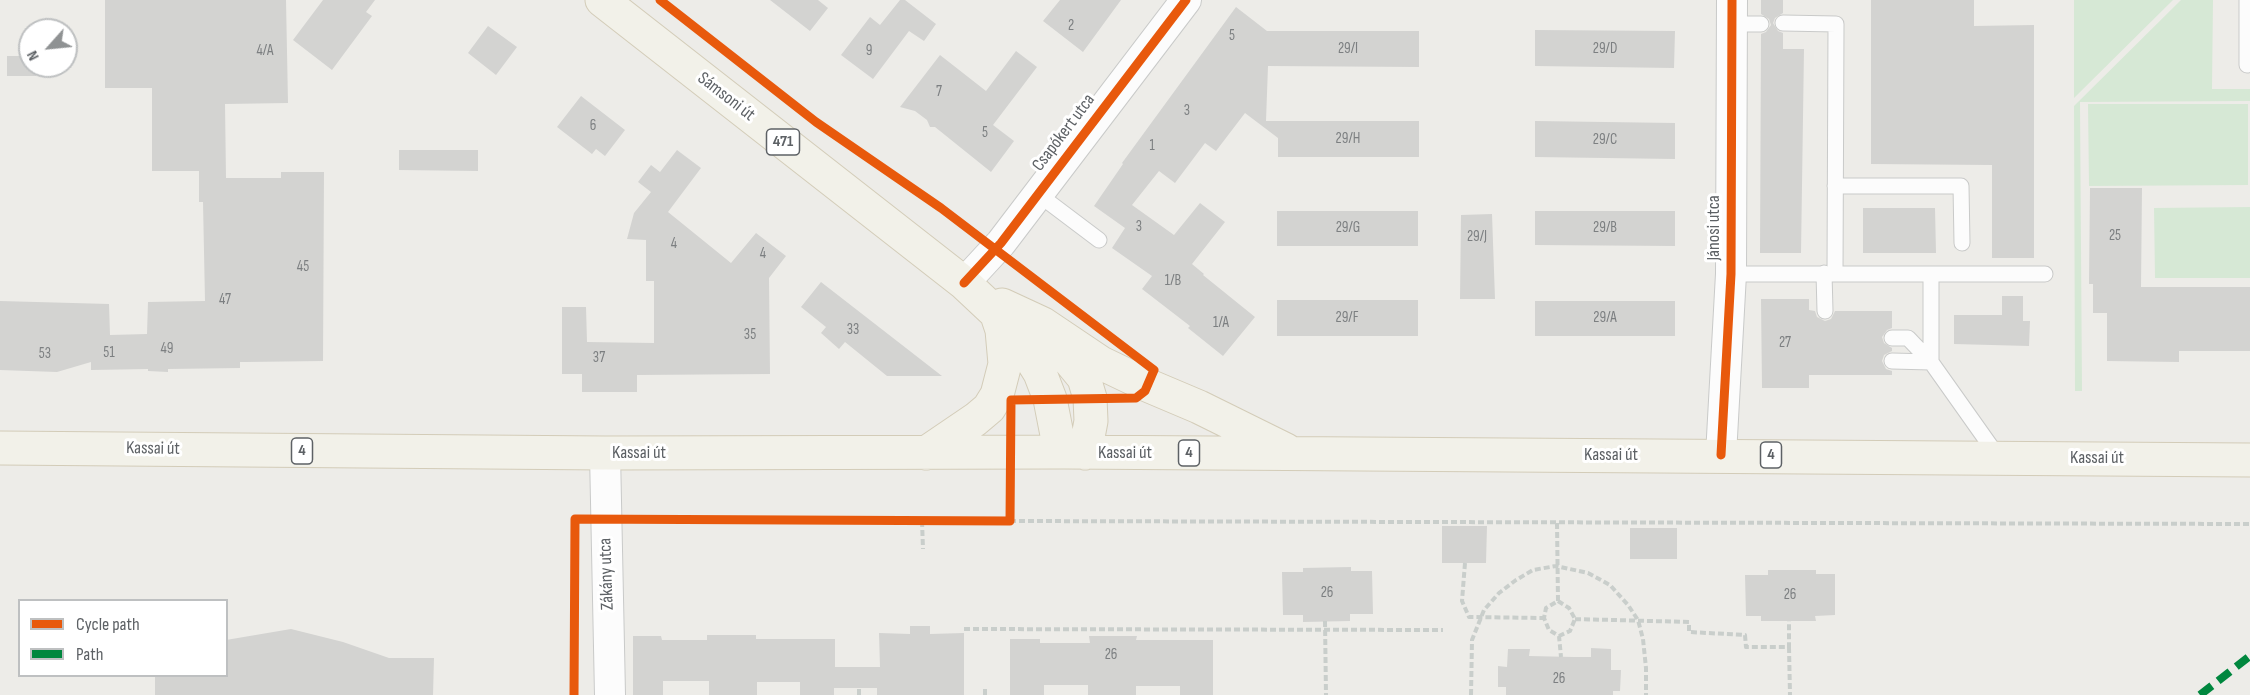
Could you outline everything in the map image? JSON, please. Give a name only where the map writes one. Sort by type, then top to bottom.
[{"type":"main road","name":"Sámsoni út","points":[[602,0],[999,309],[1040,373],[1050,399],[1058,440],[1075,452]]},
{"type":"main road","points":[[926,453],[976,419],[989,408],[996,395],[1005,364],[999,309],[1043,324],[1101,363],[1147,386],[1199,407],[1293,454]]},
{"type":"main road","name":"Kassai út","points":[[0,448],[604,453],[1075,452],[1721,455],[2250,460]]},
{"type":"street","name":"Csapókert utca","points":[[964,283],[1001,243],[1186,0]]},
{"type":"street","name":"Jánosi utca","points":[[1721,455],[1731,274],[1732,12]]},
{"type":"street","name":"Zákány utca","points":[[604,453],[610,695]]},
{"type":"lane","points":[[2247,0],[2247,65]]},
{"type":"lane","points":[[1732,12],[1761,24]]},
{"type":"lane","points":[[1783,23],[1836,24],[1835,186],[1830,273],[1825,311]]},
{"type":"lane","points":[[1835,186],[1961,186],[1962,243]]},
{"type":"lane","points":[[1038,194],[1099,240]]},
{"type":"lane","points":[[1731,274],[2045,274]]},
{"type":"lane","points":[[1931,274],[1931,362]]},
{"type":"lane","points":[[1892,338],[1908,338],[1931,362],[1999,458]]},
{"type":"lane","points":[[1892,361],[1931,362]]},
{"type":"path","points":[[1010,510],[1010,522]]},
{"type":"path","points":[[910,521],[933,521]]},
{"type":"path","points":[[922,521],[923,549]]},
{"type":"path","points":[[999,521],[2250,524]]},
{"type":"path","points":[[1557,524],[1558,601]]},
{"type":"path","points":[[1465,563],[1462,601],[1469,616],[1544,618]]},
{"type":"path","points":[[1471,695],[1472,640],[1484,610],[1499,593],[1516,580],[1533,570],[1556,566],[1588,573],[1610,585],[1638,620],[1646,668],[1646,695]]},
{"type":"path","points":[[1558,601],[1546,608],[1544,618],[1549,630],[1559,636]]},
{"type":"path","points":[[1558,601],[1569,608],[1575,619]]},
{"type":"path","points":[[1575,619],[1689,622],[1689,632],[1745,635],[1746,647],[1789,647]]},
{"type":"path","points":[[1559,636],[1570,631],[1575,619]]},
{"type":"path","points":[[1325,621],[1326,695]]},
{"type":"path","points":[[1789,621],[1790,695]]},
{"type":"path","points":[[964,629],[1443,630]]},
{"type":"path","points":[[1559,636],[1560,657]]},
{"type":"path","points":[[985,686],[985,695]]},
{"type":"path","points":[[859,688],[859,695]]},
{"type":"green space","points":[[2074,0],[2173,0],[2074,98]]},
{"type":"green space","points":[[2181,0],[2213,0],[2212,89],[2250,89],[2250,101],[2080,102],[2082,391],[2075,391],[2074,106]]},
{"type":"green space","points":[[2088,104],[2248,104],[2248,185],[2089,186]]},
{"type":"green space","points":[[2250,207],[2250,278],[2155,278],[2154,208]]},
{"type":"building","points":[[105,0],[286,0],[288,103],[225,104],[226,178],[281,178],[281,172],[324,172],[323,361],[240,362],[240,368],[168,369],[168,372],[148,371],[148,369],[91,370],[91,362],[57,372],[0,370],[0,301],[109,304],[110,335],[147,334],[148,302],[205,301],[203,202],[199,202],[199,171],[152,171],[152,88],[105,88]]},
{"type":"building","points":[[323,0],[375,0],[366,12],[372,16],[332,70],[293,40]]},
{"type":"building","points":[[770,0],[818,0],[828,8],[810,31]]},
{"type":"building","points":[[900,0],[905,0],[936,24],[924,41],[909,31],[873,79],[841,55],[870,17],[880,25]]},
{"type":"building","points":[[1060,0],[1121,0],[1083,52],[1043,21]]},
{"type":"building","points":[[1761,0],[1783,0],[1783,13],[1775,18],[1773,23],[1778,31],[1783,33],[1783,49],[1804,49],[1801,253],[1760,253],[1761,34],[1766,32],[1771,25],[1769,19],[1761,14]]},
{"type":"building","points":[[1871,0],[1974,0],[1974,26],[2034,25],[2034,258],[1992,258],[1992,165],[1871,164]]},
{"type":"building","points":[[1236,7],[1267,31],[1419,31],[1419,67],[1268,66],[1266,121],[1419,121],[1419,157],[1278,157],[1278,138],[1245,113],[1216,151],[1205,143],[1175,183],[1159,171],[1132,205],[1174,235],[1200,203],[1225,222],[1192,264],[1255,317],[1223,356],[1188,328],[1190,326],[1142,289],[1152,276],[1112,248],[1125,228],[1094,206],[1122,163]]},
{"type":"building","points":[[488,26],[517,47],[496,75],[468,53]]},
{"type":"building","points":[[1535,30],[1675,31],[1674,68],[1535,66]]},
{"type":"building","points":[[1016,51],[1037,67],[993,125],[1014,141],[991,172],[935,127],[930,127],[927,120],[915,111],[900,107],[940,55],[986,91]]},
{"type":"building","points":[[7,56],[18,56],[18,76],[7,76]]},
{"type":"building","points":[[581,96],[625,130],[605,156],[596,149],[592,154],[557,127]]},
{"type":"building","points":[[1535,121],[1675,123],[1675,159],[1535,157]]},
{"type":"building","points":[[399,150],[478,150],[478,171],[399,170]]},
{"type":"building","points":[[677,150],[701,168],[668,212],[731,263],[756,233],[786,256],[769,278],[770,374],[637,375],[637,392],[582,392],[582,374],[562,374],[562,307],[586,307],[587,342],[654,343],[654,281],[646,281],[646,240],[627,239],[634,213],[651,192],[638,182],[651,165],[660,172]]},
{"type":"building","points":[[2090,188],[2142,188],[2141,287],[2250,287],[2250,351],[2179,351],[2179,362],[2107,361],[2107,313],[2093,313],[2093,284],[2089,284]]},
{"type":"building","points":[[1863,208],[1935,208],[1936,253],[1863,253]]},
{"type":"building","points":[[1277,211],[1418,211],[1418,246],[1277,246]]},
{"type":"building","points":[[1535,211],[1675,211],[1675,246],[1535,245]]},
{"type":"building","points":[[1492,214],[1495,299],[1460,299],[1461,215]]},
{"type":"building","points":[[821,282],[942,376],[887,376],[845,342],[839,349],[821,333],[826,327],[801,307]]},
{"type":"building","points":[[2002,296],[2023,296],[2023,321],[2030,321],[2029,346],[1954,344],[1954,315],[2002,315]]},
{"type":"building","points":[[1761,299],[1809,299],[1809,310],[1815,311],[1817,317],[1825,321],[1831,319],[1835,311],[1892,311],[1892,328],[1887,330],[1882,337],[1884,343],[1892,348],[1892,351],[1884,355],[1882,361],[1886,369],[1892,371],[1892,375],[1809,375],[1809,388],[1762,388]]},
{"type":"building","points":[[1277,300],[1418,300],[1418,336],[1277,336]]},
{"type":"building","points":[[1535,301],[1675,301],[1675,336],[1535,336]]},
{"type":"building","points":[[1442,526],[1487,526],[1486,563],[1442,563]]},
{"type":"building","points":[[1630,528],[1677,528],[1677,559],[1630,559]]},
{"type":"building","points":[[1351,567],[1351,571],[1372,571],[1373,614],[1350,614],[1350,621],[1303,622],[1303,615],[1283,615],[1282,572],[1303,572],[1303,568]]},
{"type":"building","points":[[1768,570],[1816,570],[1816,574],[1835,574],[1835,615],[1815,616],[1816,621],[1761,621],[1761,616],[1746,616],[1745,575],[1768,575]]},
{"type":"building","points":[[910,626],[930,626],[930,634],[964,633],[964,695],[877,695],[877,688],[834,688],[834,695],[800,695],[800,682],[757,682],[757,695],[709,695],[709,681],[663,681],[663,695],[633,695],[633,636],[661,636],[662,640],[707,640],[707,635],[756,635],[756,639],[835,639],[835,667],[880,667],[879,633],[910,634]]},
{"type":"building","points":[[291,629],[343,642],[389,658],[434,658],[433,695],[155,695],[155,677],[228,677],[228,640]]},
{"type":"building","points":[[1089,636],[1137,636],[1136,640],[1213,640],[1213,695],[1180,695],[1180,686],[1136,686],[1136,695],[1088,695],[1088,685],[1044,685],[1044,695],[1010,695],[1010,639],[1040,639],[1040,643],[1090,643]]},
{"type":"building","points":[[1591,648],[1611,649],[1611,670],[1621,670],[1620,691],[1613,691],[1613,695],[1506,695],[1506,687],[1498,687],[1498,666],[1507,667],[1508,649],[1530,649],[1529,656],[1591,657]]},
{"type":"marked path","points":[[2200,695],[2250,656]]},
{"type":"cycle path","points":[[574,695],[575,519],[1010,521],[1011,400],[1136,398],[1145,391],[1154,370],[941,208],[816,122],[660,0]]},
{"type":"cycle path","points":[[964,283],[1001,243],[1186,0]]},
{"type":"cycle path","points":[[1721,455],[1731,274],[1732,0]]}]
